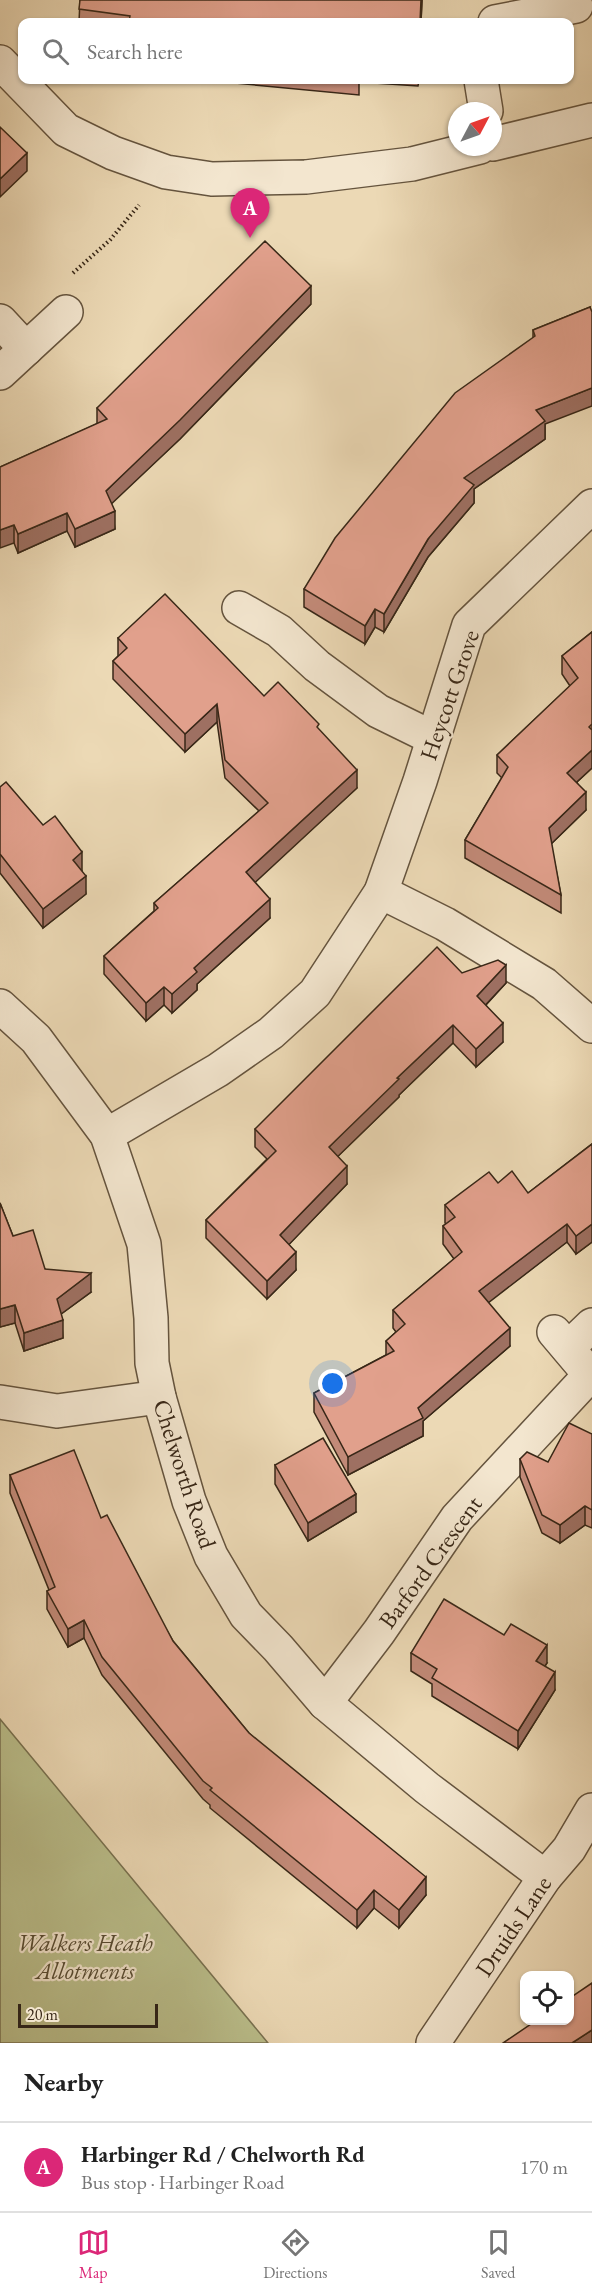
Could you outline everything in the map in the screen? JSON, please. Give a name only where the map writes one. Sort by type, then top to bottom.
[{"type":"street","points":[[487,0],[493,18]]},
{"type":"street","points":[[514,18],[576,6],[574,0]]},
{"type":"street","points":[[0,62],[18,81]]},
{"type":"street","points":[[21,84],[66,130],[113,153],[166,172],[212,179],[306,177],[412,164],[448,155]]},
{"type":"street","points":[[482,84],[485,102]]},
{"type":"street","points":[[502,142],[592,120]]},
{"type":"street","points":[[0,373],[66,312]]},
{"type":"street","points":[[0,321],[26,349]]},
{"type":"street","name":"Heycott Grove","points":[[107,1134],[218,1070],[271,1033],[315,993],[381,892],[434,738],[469,625],[592,506]]},
{"type":"street","points":[[239,608],[279,632],[317,666],[378,711],[434,738]]},
{"type":"street","points":[[381,892],[445,924],[544,984],[592,1026]]},
{"type":"street","name":"Chelworth Road","points":[[0,1006],[36,1039],[107,1134],[144,1245],[151,1318],[152,1363],[159,1397],[189,1501],[211,1556],[246,1614],[325,1703],[427,1788],[545,1877]]},
{"type":"street","name":"Barford Crescent","points":[[325,1703],[379,1632],[457,1518],[591,1376],[561,1340],[592,1325]]},
{"type":"street","points":[[0,1402],[57,1411],[159,1397]]},
{"type":"street","name":"Druids Lane","points":[[433,2043],[545,1877],[569,1849],[592,1810]]},
{"type":"path","points":[[66,312],[59,285],[110,240],[166,172]]},
{"type":"green space","name":"Walkers Heath Allotments","points":[[0,1719],[268,2043],[0,2043]]},
{"type":"building","points":[[80,0],[421,0],[420,18],[130,18],[130,16],[79,9]]},
{"type":"building","points":[[0,127],[27,153],[0,179]]},
{"type":"building","points":[[265,241],[311,286],[180,420],[106,491],[115,511],[75,529],[67,513],[18,534],[14,525],[0,530],[0,467],[107,419],[97,408]]},
{"type":"building","points":[[590,307],[592,312],[592,388],[536,410],[545,421],[464,478],[474,485],[428,539],[384,614],[375,609],[365,626],[304,589],[335,538],[455,393],[535,336],[533,330]]},
{"type":"building","points":[[165,594],[264,696],[278,682],[319,724],[317,727],[357,770],[246,872],[270,899],[194,968],[197,972],[172,994],[164,987],[146,1003],[104,956],[158,908],[154,903],[268,803],[225,760],[217,704],[185,734],[113,661],[127,648],[118,638]]},
{"type":"building","points":[[592,632],[592,724],[589,727],[592,730],[592,750],[567,773],[586,792],[549,828],[561,895],[465,840],[508,767],[497,755],[578,678],[562,656]]},
{"type":"building","points":[[6,782],[43,825],[55,816],[82,852],[73,860],[86,876],[43,909],[0,854],[0,787]]},
{"type":"building","points":[[437,947],[462,973],[498,960],[506,965],[477,996],[503,1023],[476,1049],[453,1025],[329,1147],[347,1166],[280,1235],[296,1252],[267,1281],[206,1220],[276,1151],[255,1129]]},
{"type":"building","points":[[592,1144],[592,1224],[576,1236],[567,1224],[479,1291],[510,1328],[418,1408],[423,1418],[348,1457],[314,1393],[394,1351],[386,1341],[405,1324],[393,1310],[462,1252],[443,1226],[455,1217],[445,1205],[489,1172],[498,1183],[512,1171],[528,1193]]},
{"type":"building","points":[[0,1203],[13,1236],[33,1230],[45,1269],[91,1273],[57,1299],[63,1320],[24,1333],[15,1305],[0,1309]]},
{"type":"building","points":[[569,1423],[592,1434],[592,1510],[585,1506],[560,1525],[542,1515],[520,1459],[527,1452],[548,1462]]},
{"type":"building","points":[[323,1438],[356,1494],[308,1523],[275,1465]]},
{"type":"building","points":[[74,1450],[101,1518],[107,1515],[173,1641],[249,1733],[426,1877],[399,1910],[374,1890],[357,1910],[210,1790],[212,1788],[203,1781],[102,1657],[84,1620],[68,1629],[47,1591],[55,1587],[10,1475]]},
{"type":"building","points":[[444,1599],[504,1635],[511,1624],[547,1645],[536,1661],[555,1672],[518,1731],[432,1678],[437,1669],[411,1653]]},
{"type":"building","points":[[592,1983],[592,2030],[572,2043],[503,2043],[530,2025],[574,2025],[574,1995]]},
{"type":"place","name":"Harbinger Rd / Chelworth Rd","points":[[250,238]]}]
